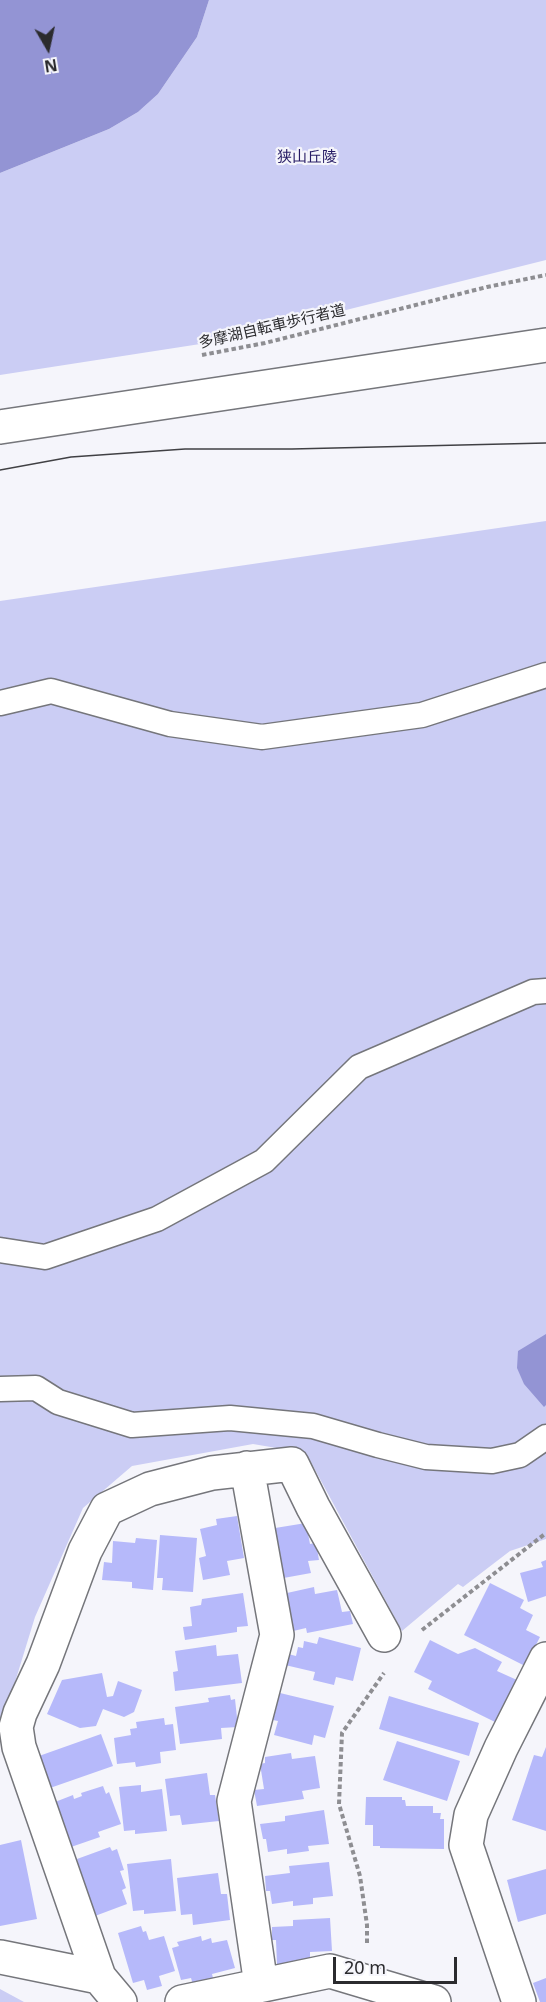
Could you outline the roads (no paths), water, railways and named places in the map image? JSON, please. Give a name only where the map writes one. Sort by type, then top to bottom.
[{"type":"street","points":[[0,427],[546,345]]},
{"type":"street","points":[[120,2002],[99,1977],[19,1747],[16,1727],[20,1713],[43,1664],[85,1551],[106,1509],[150,1489],[212,1473],[292,1464],[384,1635]]},
{"type":"street","points":[[247,1468],[277,1635],[234,1801],[261,1985]]},
{"type":"street","points":[[519,2002],[466,1845],[471,1815],[501,1748],[546,1659]]},
{"type":"street","points":[[0,1957],[99,1977]]},
{"type":"street","points":[[182,2002],[330,1971],[355,1991],[434,2002]]},
{"type":"lane","points":[[0,703],[51,691],[171,724],[262,736],[422,715],[546,675]]},
{"type":"lane","points":[[0,1250],[45,1257],[157,1219],[264,1161],[359,1067],[533,992],[546,991]]},
{"type":"lane","points":[[0,1389],[36,1388],[58,1402],[132,1425],[230,1418],[313,1426],[426,1457],[492,1461],[520,1455],[546,1437]]},
{"type":"water","points":[[0,0],[209,0],[197,37],[158,94],[138,112],[109,129],[0,173]]},
{"type":"water","points":[[546,1334],[546,1405],[544,1407],[524,1384],[517,1368],[518,1351]]},
{"type":"tram line","points":[[0,470],[71,457],[185,449],[546,443]]},
{"type":"park label","name":"狭山丘陵","points":[[307,158]]}]
